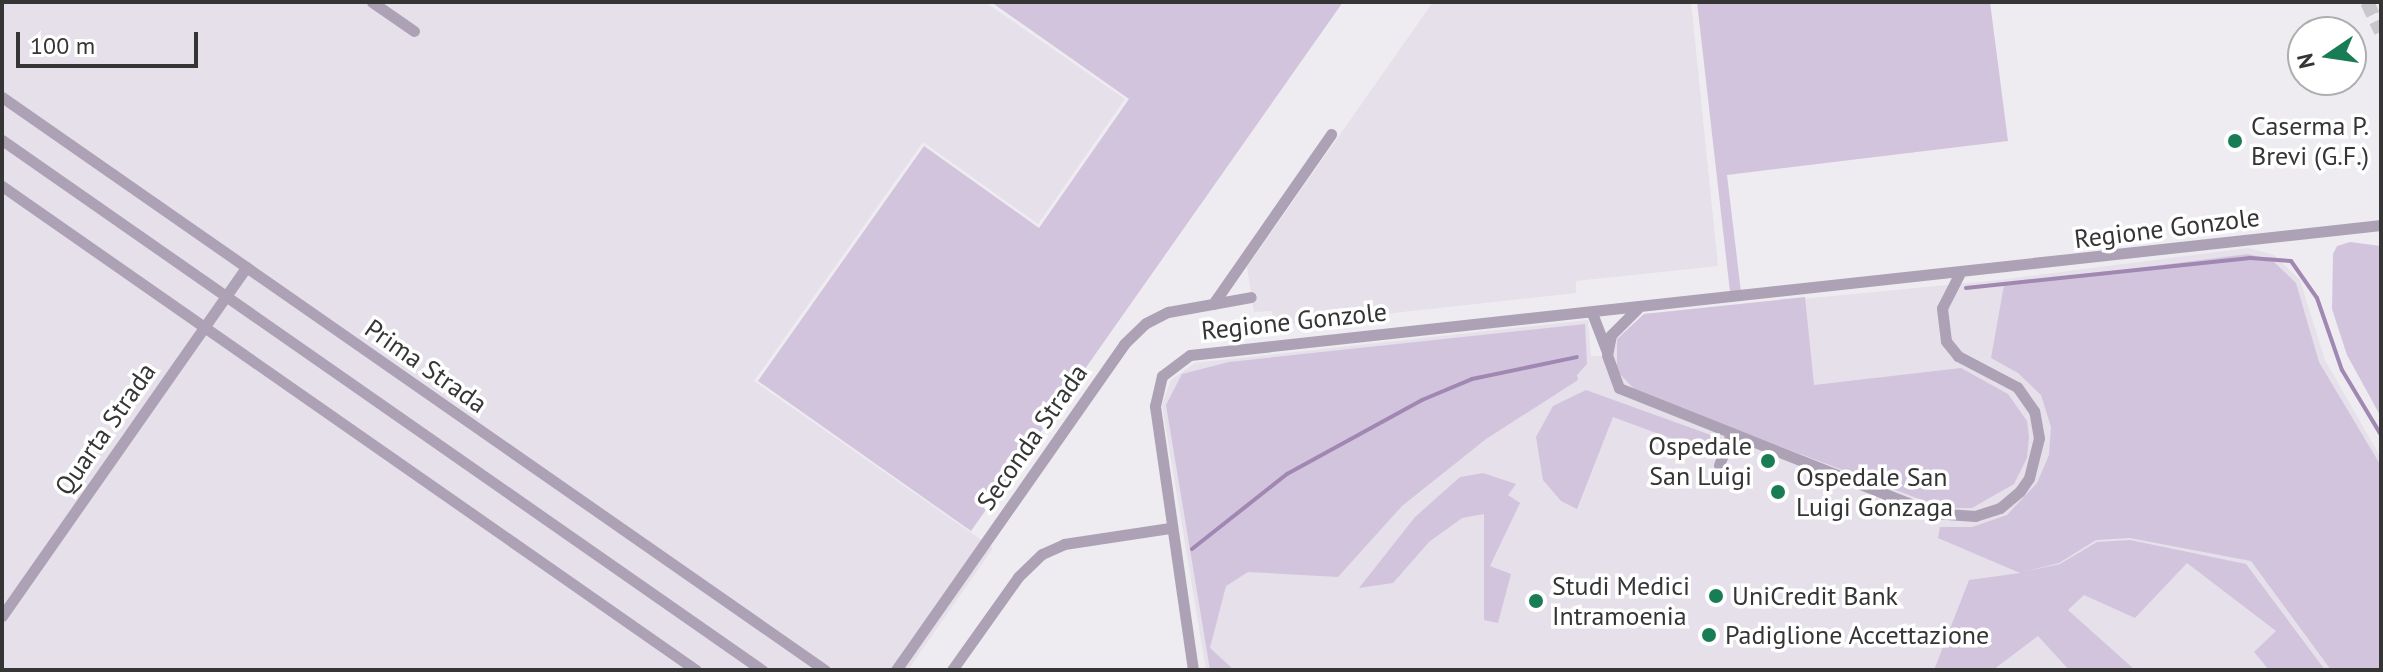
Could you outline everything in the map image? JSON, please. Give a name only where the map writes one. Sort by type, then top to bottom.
[{"type":"street","points":[[372,2],[414,31]]},
{"type":"street","name":"Prima Strada","points":[[2,97],[825,670]]},
{"type":"street","points":[[1213,304],[1331,134]]},
{"type":"street","points":[[2,140],[762,670]]},
{"type":"street","points":[[2,186],[696,670]]},
{"type":"street","name":"Regione Gonzole","points":[[1193,670],[1170,528],[1155,391],[1180,359],[1227,349],[1637,309],[2381,225]]},
{"type":"street","name":"Quarta Strada","points":[[2,616],[246,267]]},
{"type":"street","points":[[1592,313],[1619,388],[1933,513],[1975,516],[2009,501],[2029,478],[2038,424],[2017,387],[1958,356],[1946,341],[1942,308],[1959,274]]},
{"type":"street","name":"Seconda Strada","points":[[896,670],[1124,344],[1155,318],[1251,297]]},
{"type":"street","points":[[1607,355],[1611,335],[1637,309]]},
{"type":"street","points":[[1719,465],[1731,433]]},
{"type":"street","points":[[952,670],[1018,577],[1042,554],[1064,544],[1170,528]]},
{"type":"shaded area","points":[[2,2],[985,2],[1125,99],[1038,224],[923,142],[754,381],[993,548],[908,670],[2,670]]},
{"type":"shaded area","points":[[991,2],[1343,2],[971,531],[758,381],[924,146],[1039,228],[1129,99]]},
{"type":"shaded area","points":[[1433,2],[1691,2],[1718,266],[1576,281],[1576,293],[1274,326],[1272,311],[1254,312],[1247,267]]},
{"type":"shaded area","points":[[1697,2],[1990,2],[2008,141],[1727,175],[1741,292],[1730,292]]},
{"type":"shaded area","points":[[2350,242],[2381,246],[2381,417],[2347,355],[2332,309],[2333,254],[2337,246]]},
{"type":"shaded area","name":"Ospedale San Luigi Gonzaga","points":[[2248,248],[2274,255],[2300,280],[2325,360],[2381,458],[2381,670],[1206,670],[1162,405],[1171,380],[1195,363],[1588,320],[1591,356],[1613,356],[1617,339],[1644,314],[1999,280]]},
{"type":"shaded area","points":[[2248,254],[2272,260],[2296,283],[2319,362],[2381,466],[2381,670],[2331,670],[2251,561],[2130,538],[2096,540],[2059,563],[2023,572],[2060,564],[2097,542],[2130,540],[2246,564],[2325,670],[2269,670],[2254,652],[2276,631],[2187,563],[2135,618],[2084,595],[2068,610],[2135,670],[2069,670],[2038,636],[1993,670],[1934,670],[1969,580],[2020,573],[1938,538],[1940,527],[1972,527],[2007,515],[2037,483],[2049,455],[2051,427],[2041,395],[2018,373],[1991,358],[2004,285]]},
{"type":"shaded area","points":[[1805,297],[1814,385],[1961,368],[2008,394],[2027,421],[2029,437],[2027,458],[2014,484],[1972,508],[1943,508],[1637,392],[1617,371],[1617,339],[1644,314]]},
{"type":"shaded area","points":[[1585,324],[1587,364],[1577,375],[1578,380],[1486,439],[1402,506],[1338,577],[1248,572],[1226,586],[1210,648],[1234,670],[1210,670],[1166,405],[1182,374],[1229,362]]},
{"type":"shaded area","points":[[1586,390],[1719,438],[1713,454],[1613,417],[1577,509],[1561,501],[1543,480],[1536,437],[1553,406]]},
{"type":"shaded area","points":[[1483,473],[1516,484],[1508,495],[1520,503],[1490,566],[1511,574],[1498,623],[1484,620],[1484,514],[1462,518],[1429,542],[1393,583],[1359,588],[1415,517],[1460,477]]},
{"type":"waterway","points":[[1966,288],[2250,258],[2291,261],[2317,298],[2342,370],[2381,435]]},
{"type":"waterway","points":[[1192,549],[1287,474],[1422,400],[1472,379],[1577,357]]},
{"type":"tunnel","points":[[2367,2],[2381,32]]},
{"type":"place","name":"Caserma P. Brevi (G.F.)","points":[[2235,141]]},
{"type":"place","name":"Ospedale San Luigi","points":[[1768,461]]},
{"type":"place","name":"Ospedale San Luigi Gonzaga","points":[[1778,492]]},
{"type":"place","name":"UniCredit Bank","points":[[1716,596]]},
{"type":"place","name":"Studi Medici Intramoenia","points":[[1536,601]]},
{"type":"place","name":"Padiglione Accettazione","points":[[1709,635]]}]
